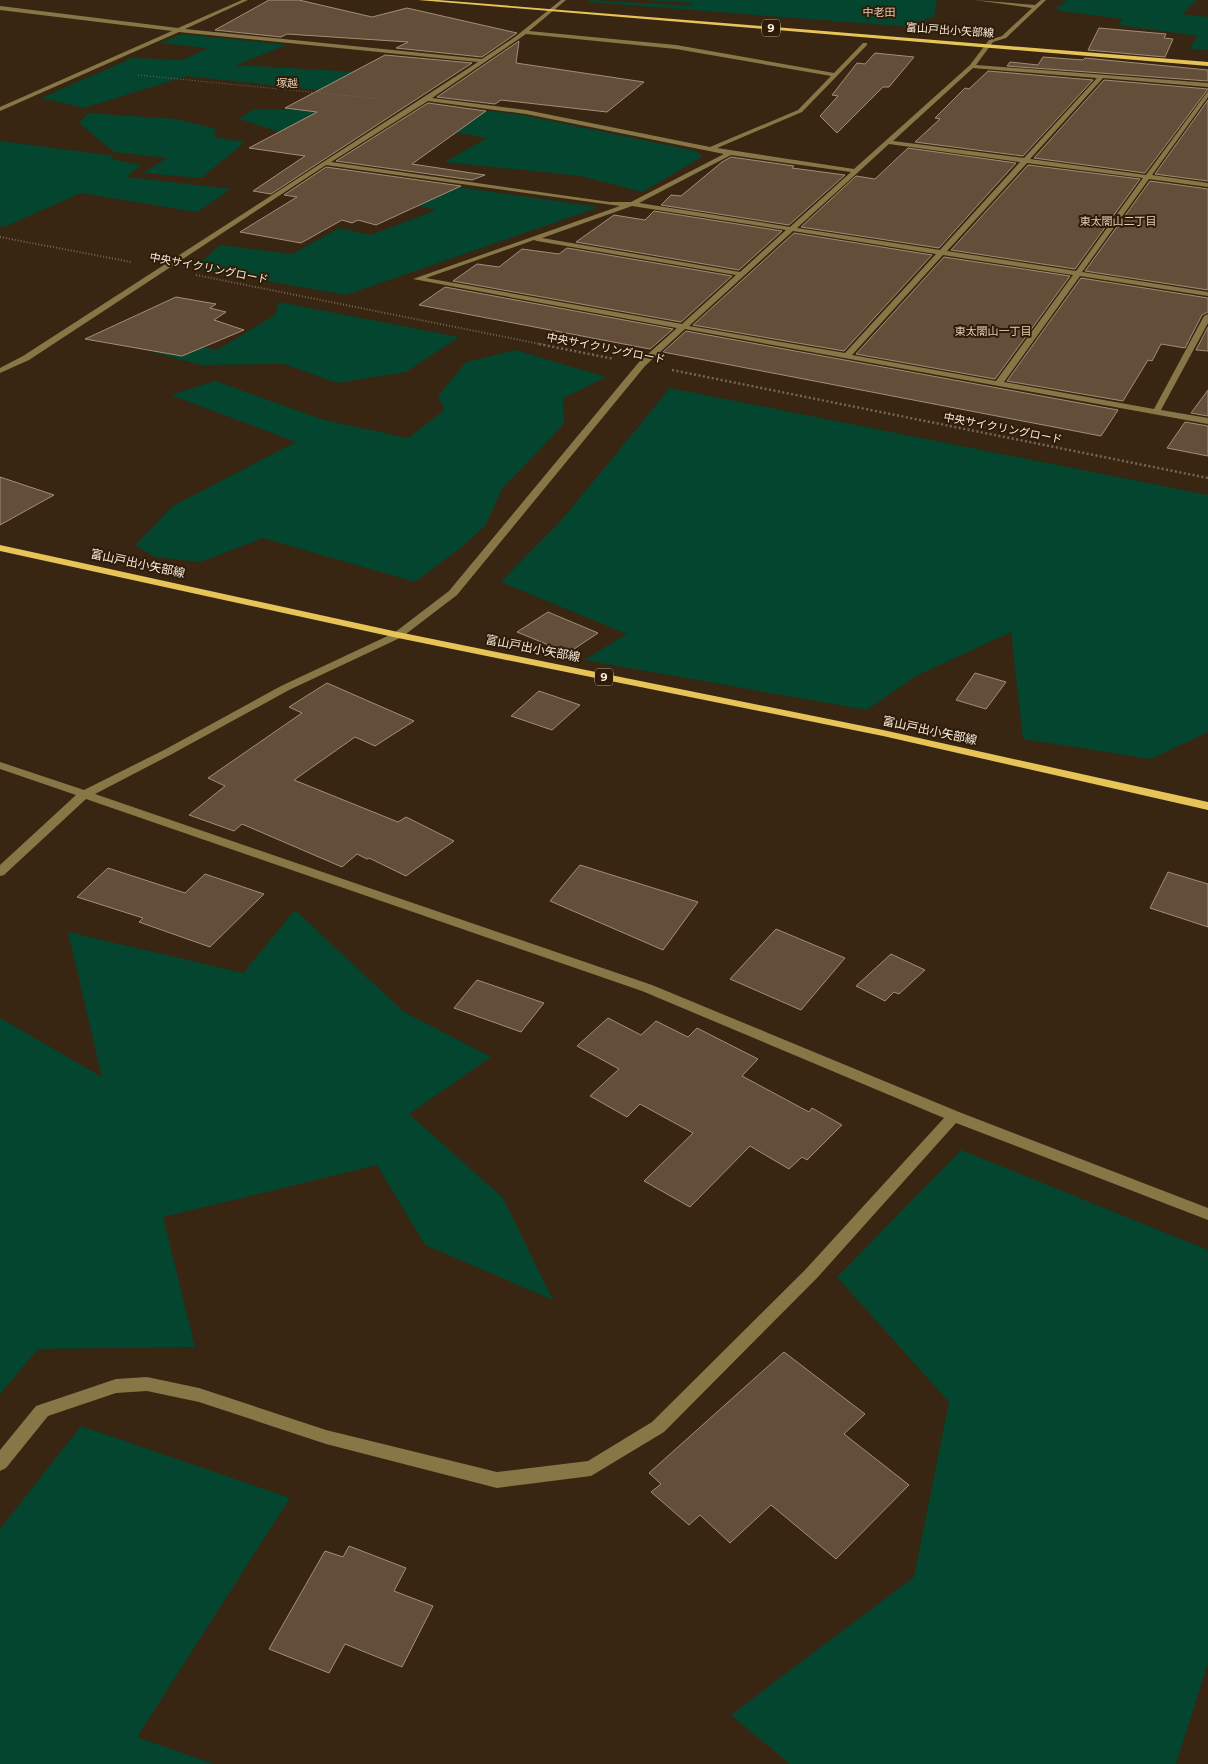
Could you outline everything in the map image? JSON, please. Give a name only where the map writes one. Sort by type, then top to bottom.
[{"type":"main road","name":"富山戸出小矢部線","points":[[420,0],[555,8],[990,43],[1208,58]]},
{"type":"main road","name":"富山戸出小矢部線","points":[[489,0],[555,8]]},
{"type":"main road","name":"富山戸出小矢部線","points":[[990,43],[1208,64]]},
{"type":"main road","name":"富山戸出小矢部線","points":[[0,548],[398,635],[883,734],[1208,806]]},
{"type":"street","points":[[0,109],[246,0]]},
{"type":"street","points":[[0,371],[26,358],[325,163],[420,104],[525,32],[564,0]]},
{"type":"street","points":[[976,0],[1036,7]]},
{"type":"street","points":[[0,872],[83,795],[168,752],[284,688],[398,635],[453,593],[642,364],[972,66],[990,43],[1004,37],[1044,0]]},
{"type":"street","points":[[0,8],[179,30],[482,62]]},
{"type":"street","points":[[525,32],[676,47],[835,75]]},
{"type":"street","points":[[708,150],[800,111],[866,44]]},
{"type":"street","points":[[972,66],[1208,85]]},
{"type":"street","points":[[847,356],[1102,76]]},
{"type":"street","points":[[998,384],[1208,93]]},
{"type":"street","points":[[427,99],[526,112],[708,150],[856,171]]},
{"type":"street","points":[[888,142],[1208,185]]},
{"type":"street","points":[[730,153],[632,204],[417,278],[1208,422]]},
{"type":"street","points":[[325,163],[610,204],[632,204],[1208,294]]},
{"type":"street","points":[[535,238],[741,274]]},
{"type":"street","points":[[1156,412],[1208,316]]},
{"type":"street","points":[[0,362],[13,364]]},
{"type":"street","points":[[0,765],[647,988],[954,1116],[1208,1214]]},
{"type":"street","points":[[0,1463],[42,1411],[116,1386],[147,1384],[199,1395],[326,1437],[497,1480],[592,1468],[658,1427],[811,1274],[954,1116]]},
{"type":"path","points":[[139,75],[420,104]]},
{"type":"path","name":"中央サイクリングロード","points":[[0,237],[166,268],[1208,478]]},
{"type":"green space","points":[[590,0],[693,6],[691,3],[645,0],[937,0],[934,17],[918,21],[912,27],[588,2]]},
{"type":"green space","points":[[1060,0],[1197,0],[1182,14],[1208,17],[1208,50],[1189,49],[1198,36],[1118,25],[1123,19],[1060,11],[1056,7],[1068,2]]},
{"type":"green space","points":[[182,34],[287,45],[236,65],[358,72],[325,91],[187,76],[84,108],[41,98],[132,58],[183,60],[208,48],[160,43]]},
{"type":"green space","points":[[314,101],[391,107],[311,142],[239,119],[254,109],[298,110]]},
{"type":"green space","points":[[438,105],[522,115],[696,151],[702,157],[642,192],[581,176],[445,162],[487,138],[422,126]]},
{"type":"green space","points":[[88,113],[176,119],[216,129],[214,137],[245,142],[201,178],[143,173],[167,158],[114,152],[79,123]]},
{"type":"green space","points":[[0,141],[115,156],[111,159],[141,165],[126,177],[231,189],[197,212],[81,193],[4,227],[0,226]]},
{"type":"green space","points":[[344,171],[599,207],[346,295],[194,268],[220,245],[292,254],[339,228],[371,235],[436,210],[334,185]]},
{"type":"green space","points":[[279,302],[459,337],[406,372],[337,383],[284,364],[201,365],[130,346],[154,337],[217,350],[275,315]]},
{"type":"green space","points":[[515,350],[606,377],[563,398],[564,424],[502,489],[485,526],[464,545],[415,582],[263,538],[200,562],[155,557],[135,545],[173,506],[296,442],[171,395],[215,381],[324,420],[408,438],[444,410],[438,396],[466,362]]},
{"type":"green space","points":[[670,388],[1208,495],[1208,732],[1151,759],[1023,739],[1011,632],[916,676],[867,710],[584,660],[627,634],[501,582],[564,517]]},
{"type":"green space","points":[[295,910],[404,1012],[491,1057],[409,1114],[503,1198],[553,1300],[425,1245],[377,1165],[163,1217],[195,1347],[38,1349],[0,1394],[0,1018],[102,1077],[68,932],[243,973]]},
{"type":"green space","points":[[961,1150],[1208,1250],[1208,1663],[1176,1764],[790,1764],[731,1715],[914,1577],[949,1402],[837,1277]]},
{"type":"green space","points":[[81,1426],[290,1498],[137,1737],[214,1764],[0,1764],[0,1529]]},
{"type":"building","points":[[269,0],[299,0],[372,17],[407,8],[517,33],[482,57],[396,48],[408,42],[287,34],[281,37],[215,30]]},
{"type":"building","points":[[1099,28],[1166,34],[1164,38],[1173,39],[1165,57],[1088,50]]},
{"type":"building","points":[[519,41],[516,63],[644,82],[607,112],[501,100],[495,104],[437,97]]},
{"type":"building","points":[[875,53],[914,57],[889,87],[883,87],[837,133],[820,116],[838,96],[832,95],[857,63],[865,64]]},
{"type":"building","points":[[385,55],[472,63],[271,194],[253,191],[305,156],[249,148],[317,112],[285,108]]},
{"type":"building","points":[[1043,57],[1083,60],[1085,58],[1208,70],[1208,81],[1007,66],[1010,62],[1038,65]]},
{"type":"building","points":[[988,71],[1093,80],[1023,156],[915,142],[940,119],[935,118],[965,88],[969,89]]},
{"type":"building","points":[[1104,80],[1208,89],[1145,173],[1034,158]]},
{"type":"building","points":[[1208,100],[1208,181],[1155,174]]},
{"type":"building","points":[[428,103],[486,111],[412,164],[485,175],[472,180],[336,161]]},
{"type":"building","points":[[908,148],[1016,163],[939,248],[801,227],[856,176],[875,179]]},
{"type":"building","points":[[731,157],[845,175],[789,225],[661,205],[671,195],[681,196],[722,162]]},
{"type":"building","points":[[1028,165],[1140,179],[1075,269],[951,250]]},
{"type":"building","points":[[326,167],[461,186],[376,225],[358,220],[352,223],[342,220],[301,243],[240,232],[297,197],[284,195]]},
{"type":"building","points":[[1150,181],[1208,189],[1208,290],[1085,271]]},
{"type":"building","points":[[654,211],[782,231],[739,270],[576,242],[614,215],[645,220]]},
{"type":"building","points":[[794,233],[932,255],[844,351],[693,325]]},
{"type":"building","points":[[567,248],[732,276],[681,322],[453,281],[477,264],[499,267],[522,249],[559,254]]},
{"type":"building","points":[[944,257],[1070,276],[995,379],[856,354]]},
{"type":"building","points":[[1081,278],[1208,298],[1208,312],[1202,315],[1185,348],[1161,344],[1152,361],[1148,360],[1123,401],[1007,381]]},
{"type":"building","points":[[445,287],[673,329],[650,349],[419,305]]},
{"type":"building","points":[[176,297],[216,304],[210,308],[226,312],[214,320],[244,330],[182,356],[85,339]]},
{"type":"building","points":[[1208,327],[1208,351],[1196,350]]},
{"type":"building","points":[[686,331],[1118,410],[1101,436],[663,352]]},
{"type":"building","points":[[1208,390],[1208,416],[1191,413]]},
{"type":"building","points":[[1185,422],[1208,426],[1208,456],[1167,448]]},
{"type":"building","points":[[0,477],[54,495],[0,525]]},
{"type":"building","points":[[548,612],[598,633],[568,653],[517,632]]},
{"type":"building","points":[[975,673],[1006,682],[986,709],[956,700]]},
{"type":"building","points":[[327,683],[414,721],[375,746],[355,737],[294,780],[398,822],[406,817],[454,841],[406,876],[357,854],[342,867],[242,824],[234,831],[189,815],[225,786],[208,778],[302,713],[289,707]]},
{"type":"building","points":[[539,691],[580,705],[552,730],[511,716]]},
{"type":"building","points":[[580,865],[698,902],[663,950],[550,901]]},
{"type":"building","points":[[108,868],[185,893],[205,874],[264,894],[210,947],[139,922],[143,918],[77,897]]},
{"type":"building","points":[[1168,872],[1208,884],[1208,927],[1150,908]]},
{"type":"building","points":[[776,929],[845,958],[801,1010],[730,979]]},
{"type":"building","points":[[891,954],[925,970],[899,994],[894,992],[885,1001],[856,986]]},
{"type":"building","points":[[477,980],[544,1003],[521,1032],[454,1008]]},
{"type":"building","points":[[608,1018],[641,1035],[656,1021],[688,1037],[697,1028],[758,1059],[742,1076],[809,1112],[812,1108],[842,1125],[807,1160],[802,1157],[789,1169],[750,1146],[690,1207],[644,1181],[693,1133],[640,1104],[627,1117],[590,1096],[619,1069],[577,1046]]},
{"type":"building","points":[[784,1352],[865,1414],[844,1434],[909,1485],[836,1559],[771,1505],[730,1543],[700,1515],[689,1525],[651,1492],[661,1484],[649,1473]]},
{"type":"building","points":[[349,1546],[406,1568],[394,1591],[433,1606],[402,1667],[345,1644],[329,1673],[269,1649],[325,1551],[343,1557]]},
{"type":"district","name":"中老田","points":[[879,12]]},
{"type":"district","name":"塚越","points":[[287,83]]},
{"type":"district","name":"東太閤山二丁目","points":[[1118,221]]},
{"type":"district","name":"東太閤山一丁目","points":[[993,331]]}]
